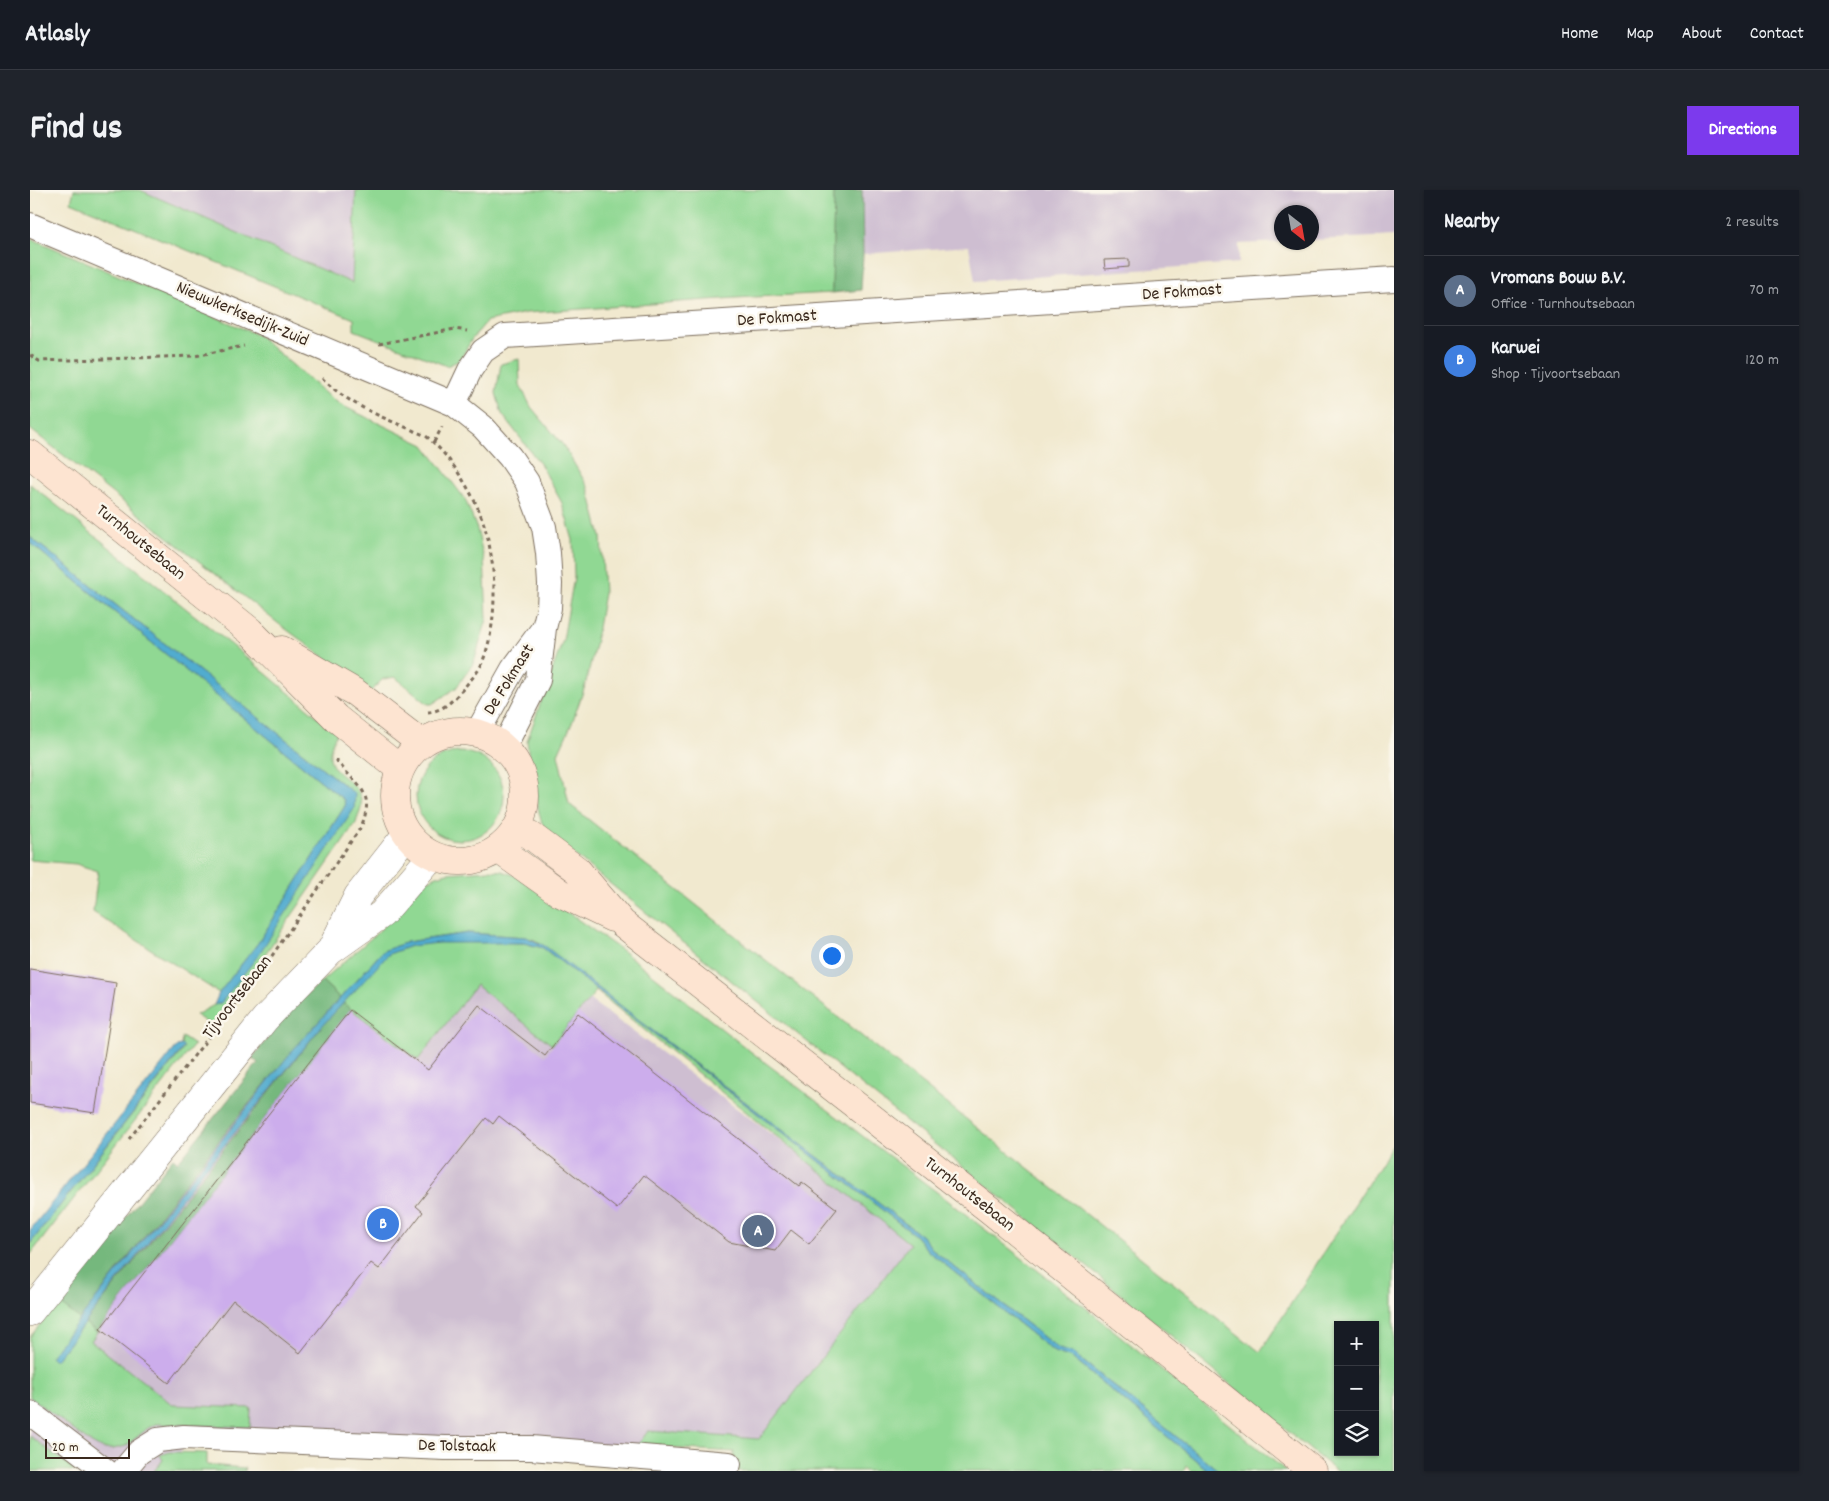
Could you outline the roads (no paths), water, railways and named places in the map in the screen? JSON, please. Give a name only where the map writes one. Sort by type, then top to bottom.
[{"type":"main road","name":"Turnhoutsebaan","points":[[30,454],[250,631],[336,718],[400,768]]},
{"type":"main road","name":"Turnhoutsebaan","points":[[250,631],[356,694],[421,743]]},
{"type":"main road","points":[[462,730],[477,733],[496,741],[504,747],[520,770],[525,798],[518,826],[506,843],[486,856],[472,860],[452,861],[432,856],[422,850],[406,835],[399,823],[395,810],[394,796],[400,768],[409,754],[421,743],[434,736],[462,730]]},
{"type":"main road","name":"Turnhoutsebaan","points":[[518,826],[577,870],[622,923],[990,1210],[1313,1471]]},
{"type":"main road","name":"Turnhoutsebaan","points":[[498,849],[560,893],[622,923]]},
{"type":"street","name":"Nieuwkerksedijk-Zuid","points":[[30,225],[454,404]]},
{"type":"street","name":"De Fokmast","points":[[504,747],[538,680],[549,600],[548,553],[544,527],[527,482],[510,457],[483,427],[454,404],[470,370],[483,351],[505,336],[1394,279]]},
{"type":"street","name":"De Fokmast","points":[[477,733],[513,670],[544,628]]},
{"type":"street","name":"Tijvoortsebaan","points":[[330,951],[358,896],[406,835]]},
{"type":"street","name":"Tijvoortsebaan","points":[[30,1312],[265,1018],[330,951],[382,914],[432,856]]},
{"type":"street","points":[[30,1413],[106,1471]]},
{"type":"street","name":"De Tolstaak","points":[[123,1471],[139,1452],[158,1440],[184,1437],[444,1448],[531,1448],[729,1464]]},
{"type":"water","points":[[30,537],[355,794],[354,809],[257,957],[221,1003],[214,1005],[219,993],[258,943],[345,806],[344,800],[30,543]]},
{"type":"water","points":[[468,933],[526,937],[545,946],[694,1063],[922,1236],[934,1251],[1059,1349],[1073,1353],[1219,1471],[1209,1471],[1072,1358],[1054,1352],[928,1251],[916,1236],[543,948],[524,943],[439,943],[411,946],[389,954],[322,1026],[202,1173],[56,1360],[53,1360],[50,1357],[292,1051],[383,951],[407,942]]},
{"type":"water","points":[[181,1045],[184,1047],[30,1244],[30,1230],[177,1046]]},
{"type":"place","name":"Karwei","points":[[383,1224]]},
{"type":"place","name":"Vromans Bouw B.V.","points":[[758,1231]]}]
